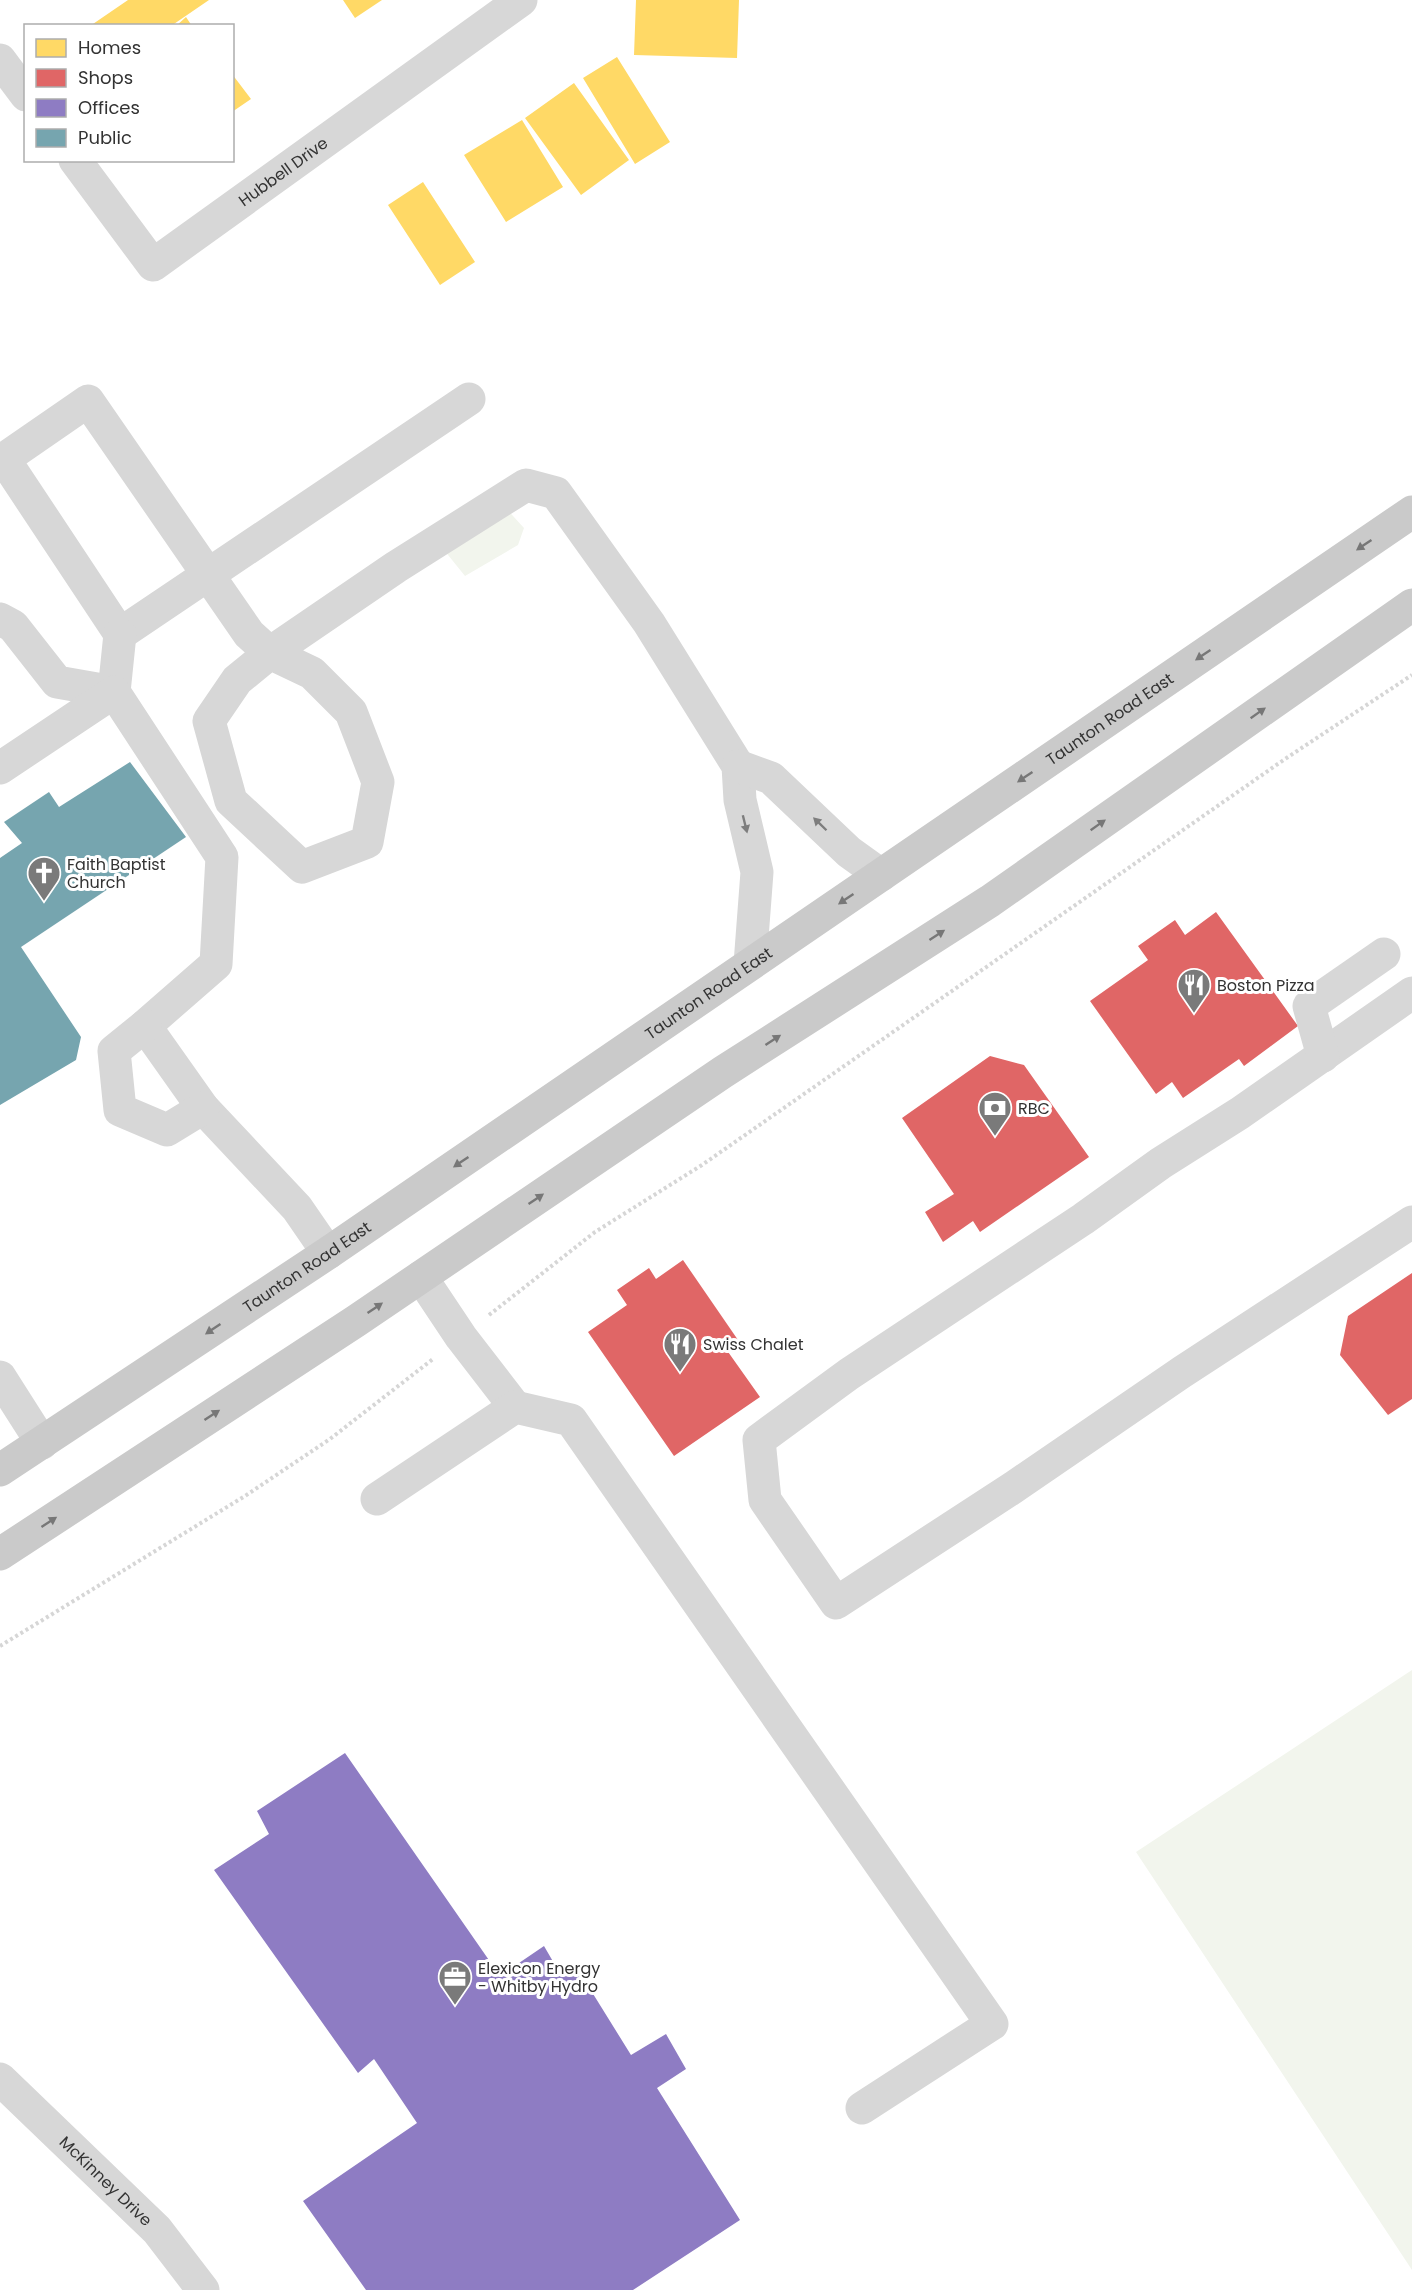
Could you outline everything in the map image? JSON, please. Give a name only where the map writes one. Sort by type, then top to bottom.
[{"type":"main road","name":"Taunton Road East","points":[[0,1470],[328,1253],[1412,512]]},
{"type":"main road","points":[[0,1554],[421,1277],[723,1072],[990,901],[1412,606]]},
{"type":"street","name":"Hubbell Drive","points":[[76,162],[153,266],[521,0]]},
{"type":"street","points":[[0,60],[24,91]]},
{"type":"street","points":[[120,634],[469,399]]},
{"type":"street","points":[[204,1108],[167,1130],[120,1110],[114,1051],[216,964],[222,856],[114,692],[120,634],[4,459],[88,401],[249,634],[270,653],[312,673],[351,712],[378,782],[367,842],[302,867],[231,801],[209,721],[237,680],[270,653],[396,567],[526,485],[556,493],[649,623],[738,766],[740,800],[757,872],[750,964]]},
{"type":"street","points":[[0,619],[13,626],[57,682],[114,692]]},
{"type":"street","points":[[0,768],[114,692]]},
{"type":"street","points":[[738,766],[771,778],[849,852],[881,875]]},
{"type":"street","points":[[1323,1056],[1309,1006],[1384,954]]},
{"type":"street","points":[[1412,993],[1240,1113],[1161,1163],[1083,1220],[849,1374],[759,1440],[765,1500],[836,1603],[1412,1222]]},
{"type":"street","points":[[145,1026],[204,1108],[297,1208],[328,1253]]},
{"type":"street","points":[[421,1277],[461,1337],[515,1407],[571,1420],[992,2024],[862,2108]]},
{"type":"street","points":[[0,1377],[42,1443]]},
{"type":"street","points":[[377,1499],[515,1407]]},
{"type":"street","name":"McKinney Drive","points":[[0,2079],[157,2230],[203,2290]]},
{"type":"path","points":[[0,1646],[245,1496],[330,1439],[595,1233],[702,1165],[1285,759],[1412,675]]},
{"type":"shaded area","points":[[504,506],[524,528],[518,545],[465,576],[444,550]]},
{"type":"shaded area","points":[[1412,1670],[1412,2270],[1136,1852]]},
{"type":"building: Homes","points":[[128,0],[209,0],[174,24],[93,24]]},
{"type":"building: Homes","points":[[343,0],[382,0],[355,18]]},
{"type":"building: Homes","points":[[636,0],[739,0],[737,58],[634,55]]},
{"type":"building: Homes","points":[[186,17],[191,24],[178,24]]},
{"type":"building: Homes","points":[[617,57],[670,142],[635,164],[583,78]]},
{"type":"building: Homes","points":[[234,77],[251,99],[234,111]]},
{"type":"building: Homes","points":[[574,83],[629,160],[581,195],[525,118]]},
{"type":"building: Homes","points":[[522,120],[563,187],[506,222],[464,155]]},
{"type":"building: Homes","points":[[423,182],[475,262],[440,285],[388,205]]},
{"type":"building: Shops","name":"Boston Pizza","points":[[1216,912],[1298,1026],[1244,1066],[1239,1059],[1183,1098],[1172,1082],[1156,1094],[1090,1001],[1148,960],[1138,946],[1175,920],[1185,935]]},
{"type":"building: Shops","name":"RBC","points":[[990,1056],[1024,1065],[1089,1157],[980,1232],[973,1221],[943,1242],[925,1212],[954,1194],[902,1118]]},
{"type":"building: Shops","name":"Swiss Chalet","points":[[683,1260],[738,1340],[726,1349],[760,1397],[674,1456],[588,1332],[627,1305],[617,1290],[649,1268],[656,1279]]},
{"type":"building: Shops","points":[[1412,1273],[1412,1399],[1388,1415],[1340,1355],[1348,1316]]},
{"type":"building: Offices","name":"Elexicon Energy - Whitby Hydro","points":[[345,1753],[500,1976],[544,1946],[562,1977],[577,1968],[631,2055],[666,2034],[686,2069],[657,2088],[740,2220],[633,2290],[366,2290],[303,2201],[417,2123],[374,2059],[358,2073],[214,1870],[269,1834],[257,1811]]},
{"type":"building: Public","name":"Faith Baptist Church","points":[[130,762],[186,837],[21,947],[81,1037],[76,1060],[0,1105],[0,858],[22,843],[4,822],[49,792],[59,807]]},
{"type":"place","name":"Faith Baptist Church","points":[[44,902]]},
{"type":"place","name":"Boston Pizza","points":[[1194,1014]]},
{"type":"place","name":"RBC","points":[[995,1137]]},
{"type":"place","name":"Swiss Chalet","points":[[680,1373]]},
{"type":"place","name":"Elexicon Energy - Whitby Hydro","points":[[455,2006]]}]
